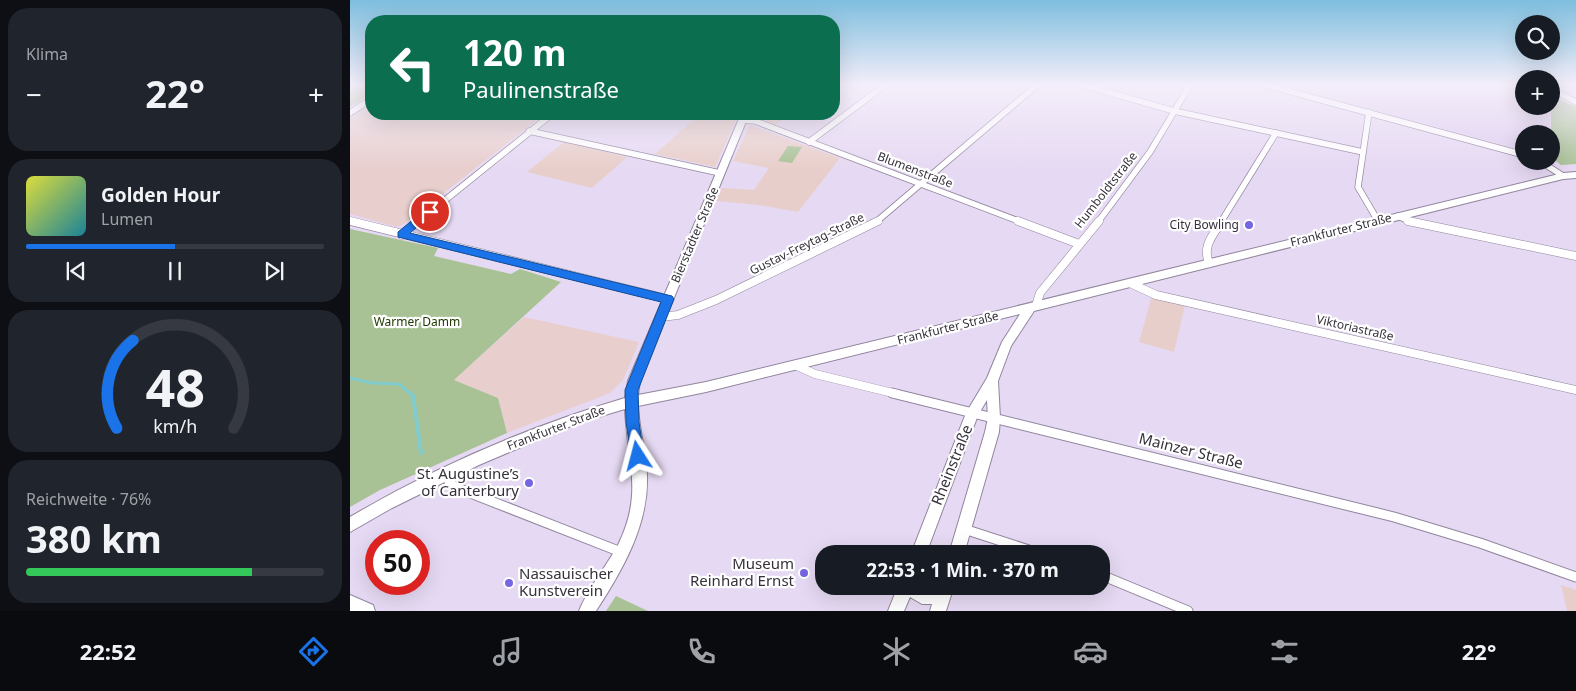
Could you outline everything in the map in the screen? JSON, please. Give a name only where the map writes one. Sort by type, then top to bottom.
[{"type":"main road","name":"Bierstadter Straße","points":[[587,611],[611,573],[635,516],[640,485],[631,402],[634,381],[743,120]]},
{"type":"main road","name":"Frankfurter Straße","points":[[1563,176],[1576,170]]},
{"type":"main road","name":"Frankfurter Straße","points":[[350,525],[386,503],[446,474],[576,418],[631,402],[795,366],[1398,216],[1563,176],[1576,175]]},
{"type":"main road","points":[[1006,345],[1033,307]]},
{"type":"main road","points":[[1006,345],[1008,313]]},
{"type":"main road","name":"Rheinstraße","points":[[921,545],[972,413],[992,380],[1006,345]]},
{"type":"main road","name":"Rheinstraße","points":[[959,545],[992,432],[994,418],[992,380]]},
{"type":"main road","points":[[896,611],[902,595]]},
{"type":"main road","points":[[920,595],[927,598],[937,595]]},
{"type":"main road","points":[[938,611],[943,595]]},
{"type":"main road","points":[[350,603],[367,611]]},
{"type":"street","name":"Gustav-Freytag-Straße","points":[[661,316],[678,316],[716,300],[878,222],[1004,114]]},
{"type":"street","name":"Humboldtstraße","points":[[1033,307],[1040,293],[1118,197],[1150,152],[1173,114]]},
{"type":"street","points":[[1186,114],[1363,152]]},
{"type":"street","points":[[1369,114],[1358,186],[1378,221]]},
{"type":"street","points":[[1374,114],[1515,153]]},
{"type":"street","points":[[402,235],[544,120]]},
{"type":"street","name":"Blumenstraße","points":[[752,120],[1079,244]]},
{"type":"street","points":[[809,142],[838,120]]},
{"type":"street","points":[[529,132],[720,173]]},
{"type":"street","points":[[1209,263],[1205,252],[1206,246],[1276,133]]},
{"type":"street","points":[[1554,170],[1563,176]]},
{"type":"street","points":[[1398,216],[1411,222],[1576,256]]},
{"type":"street","points":[[350,221],[653,297],[668,299]]},
{"type":"street","name":"Viktoriastraße","points":[[1130,283],[1156,294],[1576,390]]},
{"type":"street","name":"Mainzer Straße","points":[[795,366],[814,374],[1394,517],[1480,543],[1576,577]]},
{"type":"street","points":[[446,474],[449,482],[455,487],[621,552]]},
{"type":"street","points":[[964,529],[1013,545]]},
{"type":"street","points":[[1110,579],[1188,611]]},
{"type":"shaded area","points":[[356,114],[365,114],[365,120],[537,120],[404,224],[397,227],[350,214],[350,118]]},
{"type":"shaded area","points":[[1386,114],[1515,114],[1550,115],[1550,125],[1515,125],[1515,148]]},
{"type":"shaded area","points":[[693,120],[736,120],[715,167],[655,154]]},
{"type":"shaded area","points":[[763,120],[782,120],[775,125]]},
{"type":"shaded area","points":[[750,125],[840,158],[798,212],[759,205],[716,201],[722,188],[754,190],[769,168],[733,161]]},
{"type":"shaded area","points":[[564,142],[627,157],[592,188],[527,172]]},
{"type":"shaded area","points":[[1152,296],[1185,305],[1174,352],[1139,342]]},
{"type":"shaded area","points":[[524,317],[639,342],[623,380],[610,393],[507,433],[498,398],[454,380]]},
{"type":"shaded area","points":[[1561,585],[1576,590],[1576,611],[1567,611]]},
{"type":"green space","points":[[1576,114],[1576,164],[1561,165],[1560,125],[1551,125],[1551,115]]},
{"type":"green space","points":[[788,146],[802,147],[792,163],[778,161]]},
{"type":"green space","name":"Warmer Damm","points":[[350,229],[438,248],[434,256],[511,274],[520,269],[561,282],[454,380],[498,398],[507,433],[380,490],[350,507]]},
{"type":"green space","points":[[616,596],[648,611],[606,611]]},
{"type":"waterway","points":[[350,378],[372,383],[399,384],[411,394]]},
{"type":"waterway","points":[[411,394],[413,396],[421,453]]},
{"type":"place","name":"City Bowling","points":[[1249,225]]},
{"type":"place","name":"St. Augustine’s of Canterbury","points":[[529,483]]},
{"type":"place","name":"Museum Reinhard Ernst","points":[[804,573]]},
{"type":"place","name":"Nassauischer Kunstverein","points":[[509,583]]},
{"type":"route","points":[[430,212],[402,235],[653,297],[668,299],[631,390],[632,422],[638,456]]}]
